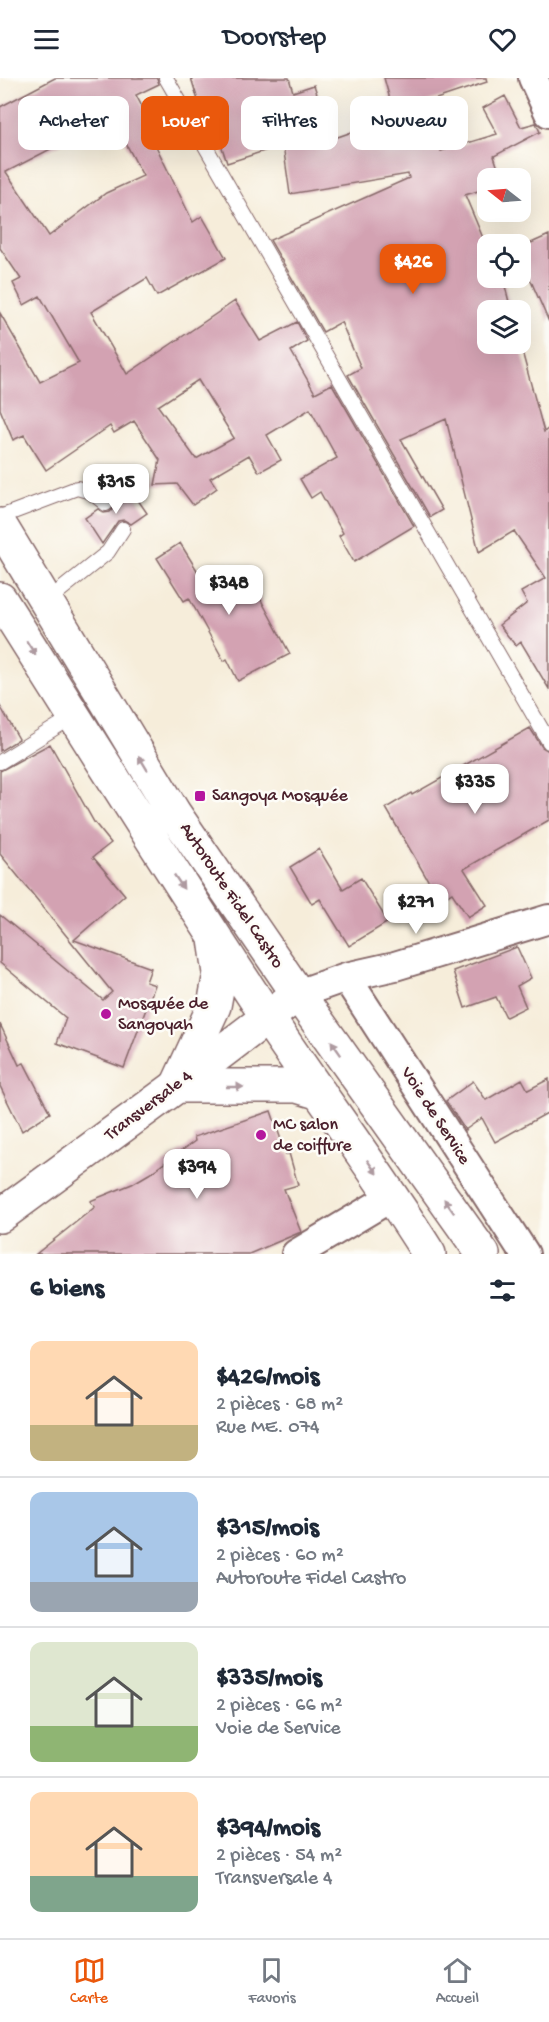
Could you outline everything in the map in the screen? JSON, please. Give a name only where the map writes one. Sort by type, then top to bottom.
[{"type":"main road","name":"Autoroute Fidel Castro","points":[[0,525],[174,813],[297,994],[483,1254]]},
{"type":"main road","name":"Autoroute Fidel Castro","points":[[0,599],[147,833],[266,1016],[393,1196],[429,1254]]},
{"type":"main road","points":[[214,934],[219,973],[214,1006],[177,1086],[297,1086],[320,1093]]},
{"type":"main road","name":"Transversale 4","points":[[0,1216],[177,1086],[297,994]]},
{"type":"street","points":[[533,78],[549,113]]},
{"type":"street","points":[[297,994],[346,977],[395,966],[549,919]]},
{"type":"street","name":"Voie de Service","points":[[346,977],[524,1254]]},
{"type":"street","points":[[296,1254],[393,1196]]},
{"type":"lane","points":[[166,78],[549,742]]},
{"type":"lane","points":[[0,518],[77,488],[92,492],[106,504]]},
{"type":"lane","points":[[46,601],[108,552],[123,529]]},
{"type":"lane","points":[[0,762],[74,716]]},
{"type":"building","points":[[55,78],[157,78],[159,84],[136,95],[141,105],[141,150],[158,150],[193,222],[202,216],[226,258],[157,296],[147,278],[91,312],[127,374],[235,301],[260,341],[297,322],[307,341],[291,351],[315,393],[332,384],[414,526],[354,562],[339,536],[343,533],[320,492],[311,498],[300,479],[337,458],[310,409],[267,435],[281,460],[259,472],[249,455],[210,478],[217,488],[193,505],[177,484],[155,485],[160,460],[134,421],[114,433],[110,426],[46,470],[24,435],[13,440],[0,409],[0,313],[40,382],[79,363],[40,296],[24,305],[13,283],[21,279],[0,248],[0,107],[18,98],[18,150],[49,150],[6,172],[49,236],[106,193],[143,176],[129,149],[129,96],[21,96]],"holes":[[[198,380],[234,438],[196,459],[158,406]]]},
{"type":"building","points":[[191,78],[289,78],[293,92],[314,85],[318,96],[241,96],[241,150],[267,150],[227,163],[223,150],[229,150],[229,96],[197,96]]},
{"type":"building","points":[[384,78],[486,78],[487,82],[445,96],[389,96]]},
{"type":"building","points":[[505,96],[521,127],[536,123],[540,132],[494,156],[498,168],[477,168],[477,191],[465,195],[481,234],[477,234],[477,288],[506,288],[508,300],[477,300],[477,354],[523,354],[544,432],[549,428],[549,689],[521,642],[516,646],[499,625],[527,603],[521,592],[546,578],[514,531],[479,552],[446,419],[401,439],[442,510],[430,517],[348,375],[361,368],[341,322],[323,332],[270,240],[409,178],[408,174],[290,194],[284,150],[338,150],[338,137],[350,133],[350,150],[468,150],[468,143],[497,134],[483,108]]},
{"type":"building","points":[[549,235],[549,322],[531,281],[531,243]]},
{"type":"building","points":[[129,487],[147,513],[131,524],[124,520],[118,521],[102,544],[85,518],[98,509],[104,513],[110,512],[115,506],[113,499]]},
{"type":"building","points":[[180,543],[213,596],[247,574],[290,654],[238,681],[227,659],[224,661],[189,598],[184,601],[157,558]]},
{"type":"building","points":[[0,706],[19,739],[0,751]]},
{"type":"building","points":[[530,728],[542,747],[549,751],[549,820],[464,869],[487,905],[468,917],[452,893],[440,901],[386,808]]},
{"type":"building","points":[[50,744],[94,822],[111,843],[93,857],[125,895],[74,940],[151,968],[146,982],[155,985],[124,1068],[57,1043],[66,1018],[0,963],[0,915],[103,1000],[112,992],[0,854],[0,771]]},
{"type":"building","points":[[319,849],[343,889],[361,878],[388,922],[349,946],[320,899],[312,904],[290,867]]},
{"type":"building","points":[[517,947],[531,978],[517,986],[526,1007],[506,1017],[496,997],[465,1008],[453,971]]},
{"type":"building","points":[[0,1024],[19,1065],[24,1063],[50,1113],[22,1131],[0,1086]]},
{"type":"building","points":[[522,1079],[528,1090],[549,1079],[549,1112],[495,1142],[482,1118],[465,1130],[446,1101],[473,1081],[486,1100]]},
{"type":"building","points":[[271,1111],[286,1154],[289,1153],[298,1185],[284,1189],[301,1232],[249,1254],[36,1254],[95,1207],[90,1201],[132,1184],[149,1174],[195,1141],[194,1137]]},
{"type":"place","name":"Sangoya Mosquée","points":[[200,796]]},
{"type":"place","name":"Mosquée de Sangoyah","points":[[106,1014]]},
{"type":"place","name":"MC salon de coiffure","points":[[261,1135]]}]
